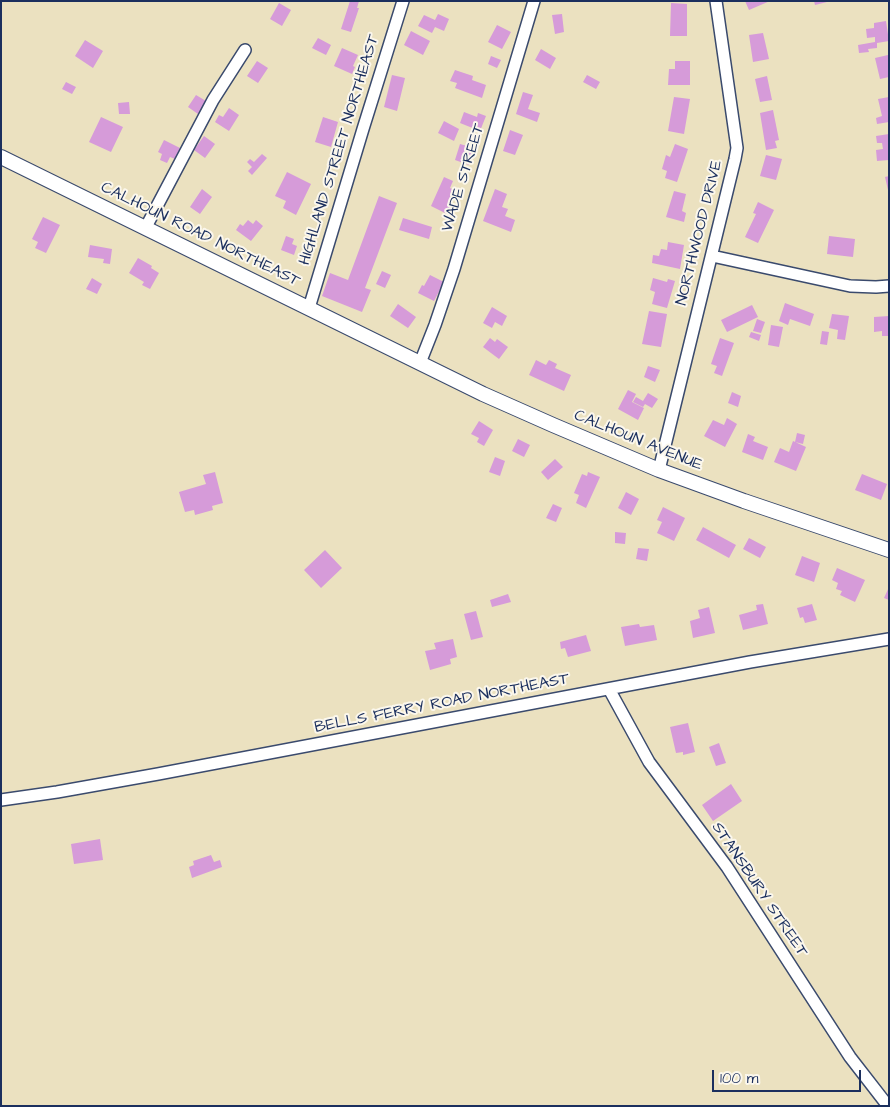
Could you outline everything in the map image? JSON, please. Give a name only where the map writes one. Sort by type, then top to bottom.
[{"type":"street","name":"HIGHLAND STREET NORTHEAST","points":[[309,308],[403,1]]},
{"type":"street","name":"WADE STREET","points":[[420,362],[454,270],[534,1]]},
{"type":"street","name":"NORTHWOOD DRIVE","points":[[659,470],[737,148],[716,1]]},
{"type":"street","points":[[146,227],[213,100],[245,50]]},
{"type":"street","name":"CALHOUN ROAD NORTHEAST","points":[[1,157],[383,344]]},
{"type":"street","points":[[712,256],[850,286],[889,286]]},
{"type":"street","name":"CALHOUN AVENUE","points":[[383,344],[483,394],[607,449],[744,501],[889,550]]},
{"type":"street","name":"BELLS FERRY ROAD NORTHEAST","points":[[1,800],[158,774],[750,662],[889,639]]},
{"type":"street","name":"STANSBURY STREET","points":[[609,689],[649,762],[727,867],[850,1057],[888,1106]]},
{"type":"building","points":[[350,1],[359,1],[357,8],[359,8],[351,32],[341,29]]},
{"type":"building","points":[[745,1],[770,1],[749,10]]},
{"type":"building","points":[[814,1],[827,1],[827,2],[815,5]]},
{"type":"building","points":[[279,3],[291,10],[282,26],[270,19]]},
{"type":"building","points":[[671,3],[687,4],[687,36],[670,36]]},
{"type":"building","points":[[438,14],[449,19],[444,31],[435,27],[432,33],[418,26],[424,15],[435,20]]},
{"type":"building","points":[[562,14],[564,32],[555,34],[552,15]]},
{"type":"building","points":[[886,21],[889,41],[877,43],[877,48],[868,49],[869,52],[859,53],[858,45],[875,42],[875,37],[867,38],[866,29],[874,28],[874,23]]},
{"type":"building","points":[[497,25],[511,32],[502,49],[488,42]]},
{"type":"building","points":[[411,31],[430,41],[423,55],[404,45]]},
{"type":"building","points":[[763,33],[769,59],[753,62],[749,35]]},
{"type":"building","points":[[318,38],[331,45],[326,55],[312,48]]},
{"type":"building","points":[[85,40],[103,51],[93,68],[75,56]]},
{"type":"building","points":[[342,48],[358,55],[352,74],[334,66]]},
{"type":"building","points":[[541,49],[556,58],[550,69],[535,60]]},
{"type":"building","points":[[888,55],[889,77],[880,79],[875,58]]},
{"type":"building","points":[[491,56],[501,60],[497,68],[488,64]]},
{"type":"building","points":[[257,61],[268,68],[258,83],[247,76]]},
{"type":"building","points":[[675,61],[690,61],[690,85],[668,85],[669,69],[675,69]]},
{"type":"building","points":[[455,70],[473,76],[472,80],[486,85],[482,98],[455,88],[457,83],[450,81]]},
{"type":"building","points":[[392,75],[405,78],[397,111],[384,107]]},
{"type":"building","points":[[587,75],[600,82],[596,89],[583,82]]},
{"type":"building","points":[[767,76],[772,100],[760,102],[755,79]]},
{"type":"building","points":[[66,82],[76,87],[72,94],[62,89]]},
{"type":"building","points":[[523,92],[533,95],[528,109],[540,113],[537,122],[516,114]]},
{"type":"building","points":[[196,95],[206,101],[198,114],[188,107]]},
{"type":"building","points":[[674,97],[690,99],[684,134],[668,131]]},
{"type":"building","points":[[889,97],[889,122],[877,124],[876,118],[882,116],[878,99]]},
{"type":"building","points":[[129,102],[130,114],[119,114],[118,103]]},
{"type":"building","points":[[229,108],[239,115],[229,131],[215,122],[219,115],[223,117]]},
{"type":"building","points":[[773,110],[779,140],[775,141],[777,148],[766,150],[760,113]]},
{"type":"building","points":[[464,112],[477,117],[478,113],[486,116],[480,131],[460,123]]},
{"type":"building","points":[[101,117],[123,127],[111,152],[89,142]]},
{"type":"building","points":[[323,117],[338,122],[331,147],[315,142]]},
{"type":"building","points":[[444,121],[459,129],[454,141],[438,133]]},
{"type":"building","points":[[510,130],[523,135],[515,155],[503,151]]},
{"type":"building","points":[[889,134],[889,160],[877,161],[876,150],[883,149],[882,143],[877,143],[876,136]]},
{"type":"building","points":[[204,136],[215,144],[205,158],[194,150]]},
{"type":"building","points":[[164,140],[180,148],[175,159],[170,157],[167,163],[160,160],[162,154],[158,152]]},
{"type":"building","points":[[468,142],[476,145],[469,165],[455,160],[460,144],[467,146]]},
{"type":"building","points":[[675,144],[688,149],[677,182],[665,178],[667,171],[662,169],[666,155],[670,157]]},
{"type":"building","points":[[262,154],[267,158],[252,175],[248,171],[252,167],[247,162],[250,159],[254,162]]},
{"type":"building","points":[[766,155],[782,159],[776,180],[760,176]]},
{"type":"building","points":[[287,172],[311,184],[296,215],[283,208],[286,201],[275,196]]},
{"type":"building","points":[[889,176],[889,190],[888,190],[885,177]]},
{"type":"building","points":[[444,177],[453,181],[450,188],[457,191],[447,214],[431,206]]},
{"type":"building","points":[[202,189],[212,197],[200,214],[190,207]]},
{"type":"building","points":[[495,189],[507,194],[502,207],[508,209],[505,216],[515,220],[511,232],[483,221]]},
{"type":"building","points":[[674,191],[686,194],[682,211],[686,213],[684,222],[666,217]]},
{"type":"building","points":[[379,196],[397,203],[365,288],[371,290],[362,312],[322,296],[330,273],[348,280]]},
{"type":"building","points":[[758,202],[774,210],[758,243],[745,237],[756,214],[753,213]]},
{"type":"building","points":[[43,217],[60,225],[46,253],[35,248],[38,242],[32,239]]},
{"type":"building","points":[[403,218],[432,227],[429,239],[399,230]]},
{"type":"building","points":[[248,220],[253,224],[256,220],[263,226],[251,241],[236,230],[240,224],[243,226]]},
{"type":"building","points":[[286,236],[294,239],[292,244],[297,246],[294,255],[281,250]]},
{"type":"building","points":[[829,236],[855,239],[853,257],[827,254]]},
{"type":"building","points":[[668,242],[684,245],[680,269],[652,263],[653,255],[659,256],[661,249],[667,250]]},
{"type":"building","points":[[90,245],[112,249],[110,264],[103,263],[104,259],[88,257]]},
{"type":"building","points":[[138,258],[152,266],[151,268],[159,273],[150,289],[142,285],[144,282],[129,273]]},
{"type":"building","points":[[382,271],[391,275],[385,288],[376,284]]},
{"type":"building","points":[[430,275],[444,282],[434,301],[418,293]]},
{"type":"building","points":[[92,278],[102,284],[97,294],[86,289]]},
{"type":"building","points":[[653,278],[667,282],[668,279],[675,281],[667,308],[652,304],[655,292],[650,290]]},
{"type":"building","points":[[785,303],[814,314],[810,326],[790,319],[788,325],[779,321]]},
{"type":"building","points":[[398,304],[416,317],[408,328],[390,316]]},
{"type":"building","points":[[752,305],[758,317],[727,332],[721,320]]},
{"type":"building","points":[[492,307],[507,316],[502,326],[495,322],[492,328],[483,323]]},
{"type":"building","points":[[649,311],[667,314],[661,347],[642,344]]},
{"type":"building","points":[[832,314],[849,316],[845,340],[837,339],[838,330],[829,328]]},
{"type":"building","points":[[889,316],[889,336],[882,336],[882,331],[874,332],[874,317]]},
{"type":"building","points":[[757,319],[765,322],[761,333],[753,331]]},
{"type":"building","points":[[771,325],[783,327],[779,347],[768,345]]},
{"type":"building","points":[[822,331],[829,332],[827,345],[820,344]]},
{"type":"building","points":[[751,332],[761,335],[759,341],[749,337]]},
{"type":"building","points":[[490,338],[495,342],[497,339],[508,347],[499,359],[483,347]]},
{"type":"building","points":[[720,338],[734,343],[722,376],[714,373],[717,366],[711,364]]},
{"type":"building","points":[[536,360],[546,365],[549,360],[557,364],[555,368],[571,375],[564,391],[529,375]]},
{"type":"building","points":[[648,366],[660,370],[655,382],[644,377]]},
{"type":"building","points":[[628,390],[636,394],[632,402],[644,408],[638,420],[618,409]]},
{"type":"building","points":[[732,392],[741,396],[738,407],[728,403]]},
{"type":"building","points":[[648,393],[658,399],[652,408],[645,404],[643,407],[633,402],[636,397],[643,401]]},
{"type":"building","points":[[727,418],[737,424],[725,447],[704,436],[713,420],[724,425]]},
{"type":"building","points":[[479,421],[493,430],[484,446],[477,442],[479,438],[471,434]]},
{"type":"building","points":[[797,433],[805,435],[803,444],[795,442]]},
{"type":"building","points":[[748,434],[755,437],[753,441],[768,447],[763,460],[742,452]]},
{"type":"building","points":[[518,439],[530,445],[524,457],[512,451]]},
{"type":"building","points":[[793,441],[806,447],[796,471],[774,462],[780,448],[789,452]]},
{"type":"building","points":[[495,457],[505,461],[500,476],[489,472]]},
{"type":"building","points":[[555,459],[563,467],[548,480],[541,472]]},
{"type":"building","points":[[215,472],[223,503],[212,506],[213,510],[195,515],[194,510],[185,512],[179,492],[206,484],[203,475]]},
{"type":"building","points":[[588,472],[600,477],[586,508],[576,503],[579,495],[574,493],[582,474],[587,476]]},
{"type":"building","points":[[862,474],[887,484],[881,500],[855,490]]},
{"type":"building","points":[[626,492],[639,499],[631,515],[618,508]]},
{"type":"building","points":[[553,504],[562,508],[556,522],[546,518]]},
{"type":"building","points":[[663,507],[685,518],[674,541],[657,533],[662,522],[657,520]]},
{"type":"building","points":[[703,527],[736,545],[729,558],[696,540]]},
{"type":"building","points":[[615,532],[626,533],[625,544],[615,543]]},
{"type":"building","points":[[749,538],[766,547],[760,558],[743,549]]},
{"type":"building","points":[[638,548],[649,549],[647,561],[636,559]]},
{"type":"building","points":[[325,550],[342,568],[321,588],[304,570]]},
{"type":"building","points":[[802,556],[820,563],[814,582],[795,575]]},
{"type":"building","points":[[837,568],[865,580],[855,602],[840,595],[842,591],[836,589],[838,583],[832,580]]},
{"type":"building","points":[[889,587],[889,600],[884,598]]},
{"type":"building","points":[[508,594],[511,602],[492,607],[490,600]]},
{"type":"building","points":[[763,604],[768,624],[743,630],[739,615],[757,610],[756,605]]},
{"type":"building","points":[[812,604],[817,620],[805,623],[803,617],[800,618],[797,608]]},
{"type":"building","points":[[709,607],[715,633],[693,638],[690,621],[700,618],[698,610]]},
{"type":"building","points":[[476,611],[483,637],[471,640],[464,614]]},
{"type":"building","points":[[639,624],[640,627],[654,625],[657,640],[625,646],[621,627]]},
{"type":"building","points":[[586,635],[591,651],[568,657],[565,648],[561,649],[560,642]]},
{"type":"building","points":[[453,639],[457,657],[450,659],[451,664],[430,670],[425,651],[436,649],[434,643]]},
{"type":"building","points":[[688,723],[695,752],[683,755],[683,752],[676,753],[670,727]]},
{"type":"building","points":[[719,743],[726,763],[716,766],[709,747]]},
{"type":"building","points":[[731,784],[742,801],[713,821],[702,805]]},
{"type":"building","points":[[100,839],[103,860],[74,864],[71,844]]},
{"type":"building","points":[[211,855],[214,862],[220,860],[222,867],[192,878],[189,867],[194,865],[193,861]]}]
